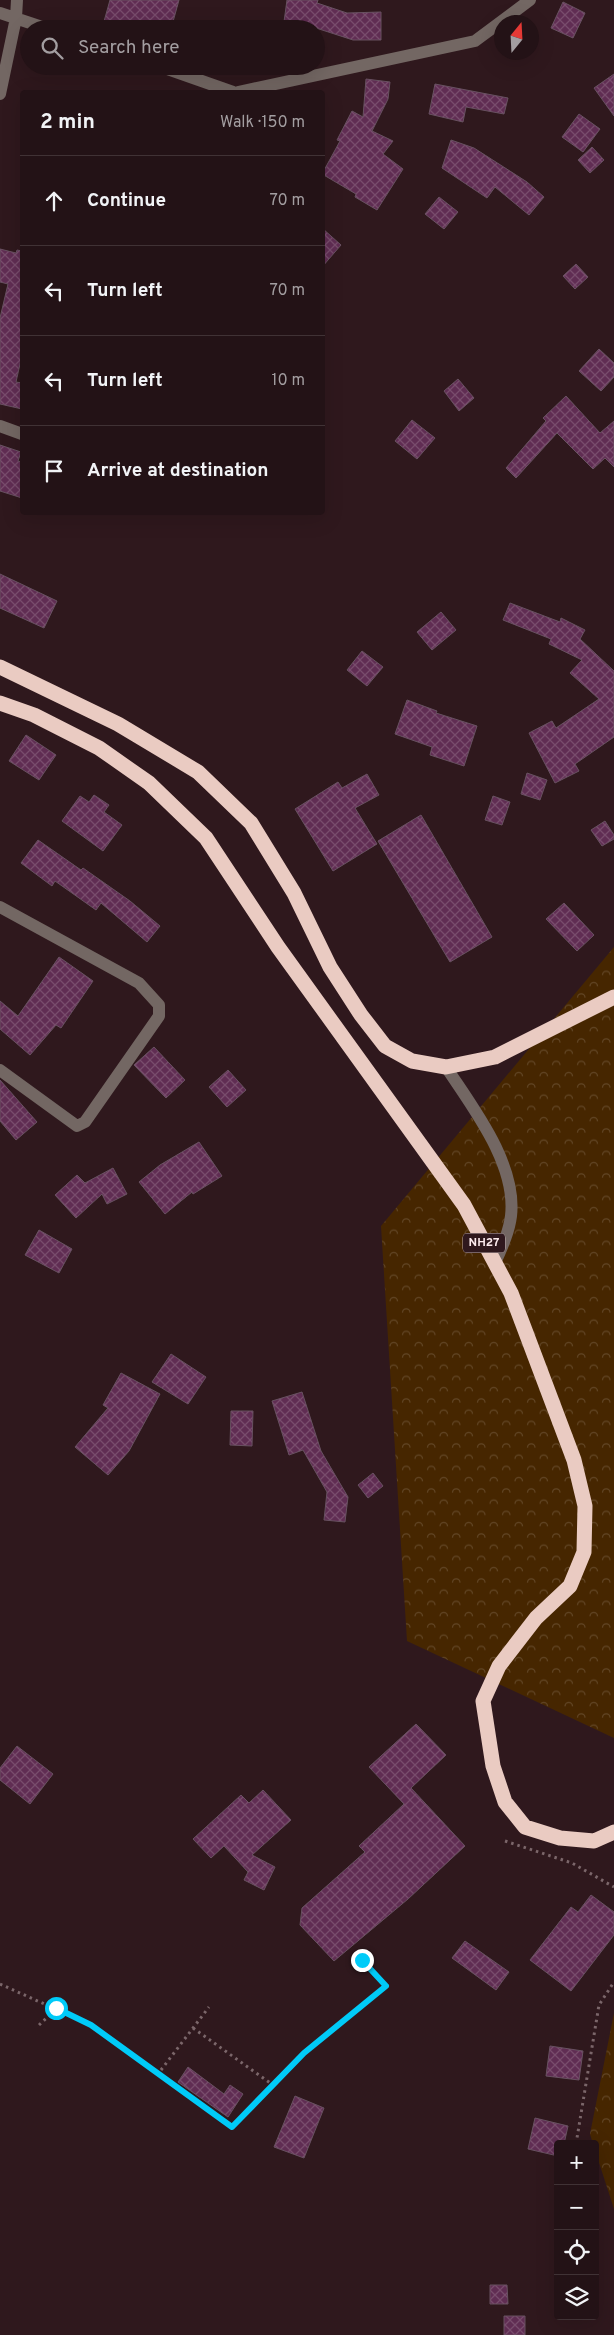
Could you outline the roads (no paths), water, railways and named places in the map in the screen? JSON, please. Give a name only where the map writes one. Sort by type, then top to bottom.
[{"type":"highway","points":[[0,667],[118,724],[198,772],[251,823],[294,893],[330,968],[360,1015],[385,1046],[412,1061],[446,1067],[495,1057],[614,997]]},
{"type":"highway","name":"NH27","points":[[0,703],[34,715],[98,748],[149,783],[206,838],[278,946],[464,1205],[511,1293],[571,1451],[585,1506],[584,1552],[570,1586],[536,1618],[499,1666],[483,1701],[491,1757],[505,1802],[524,1827],[560,1838],[594,1841],[614,1832]]},
{"type":"street","points":[[0,94],[16,18],[17,0]]},
{"type":"street","points":[[325,74],[475,42],[530,0]]},
{"type":"street","points":[[0,13],[22,20]]},
{"type":"street","points":[[185,75],[227,90]]},
{"type":"street","points":[[247,90],[319,75]]},
{"type":"street","points":[[0,426],[20,433]]},
{"type":"street","points":[[0,907],[139,983],[160,1005],[160,1016],[85,1122],[77,1126],[0,1070]]},
{"type":"street","points":[[446,1067],[486,1128],[507,1177],[511,1195],[511,1214],[508,1231],[495,1263]]}]
